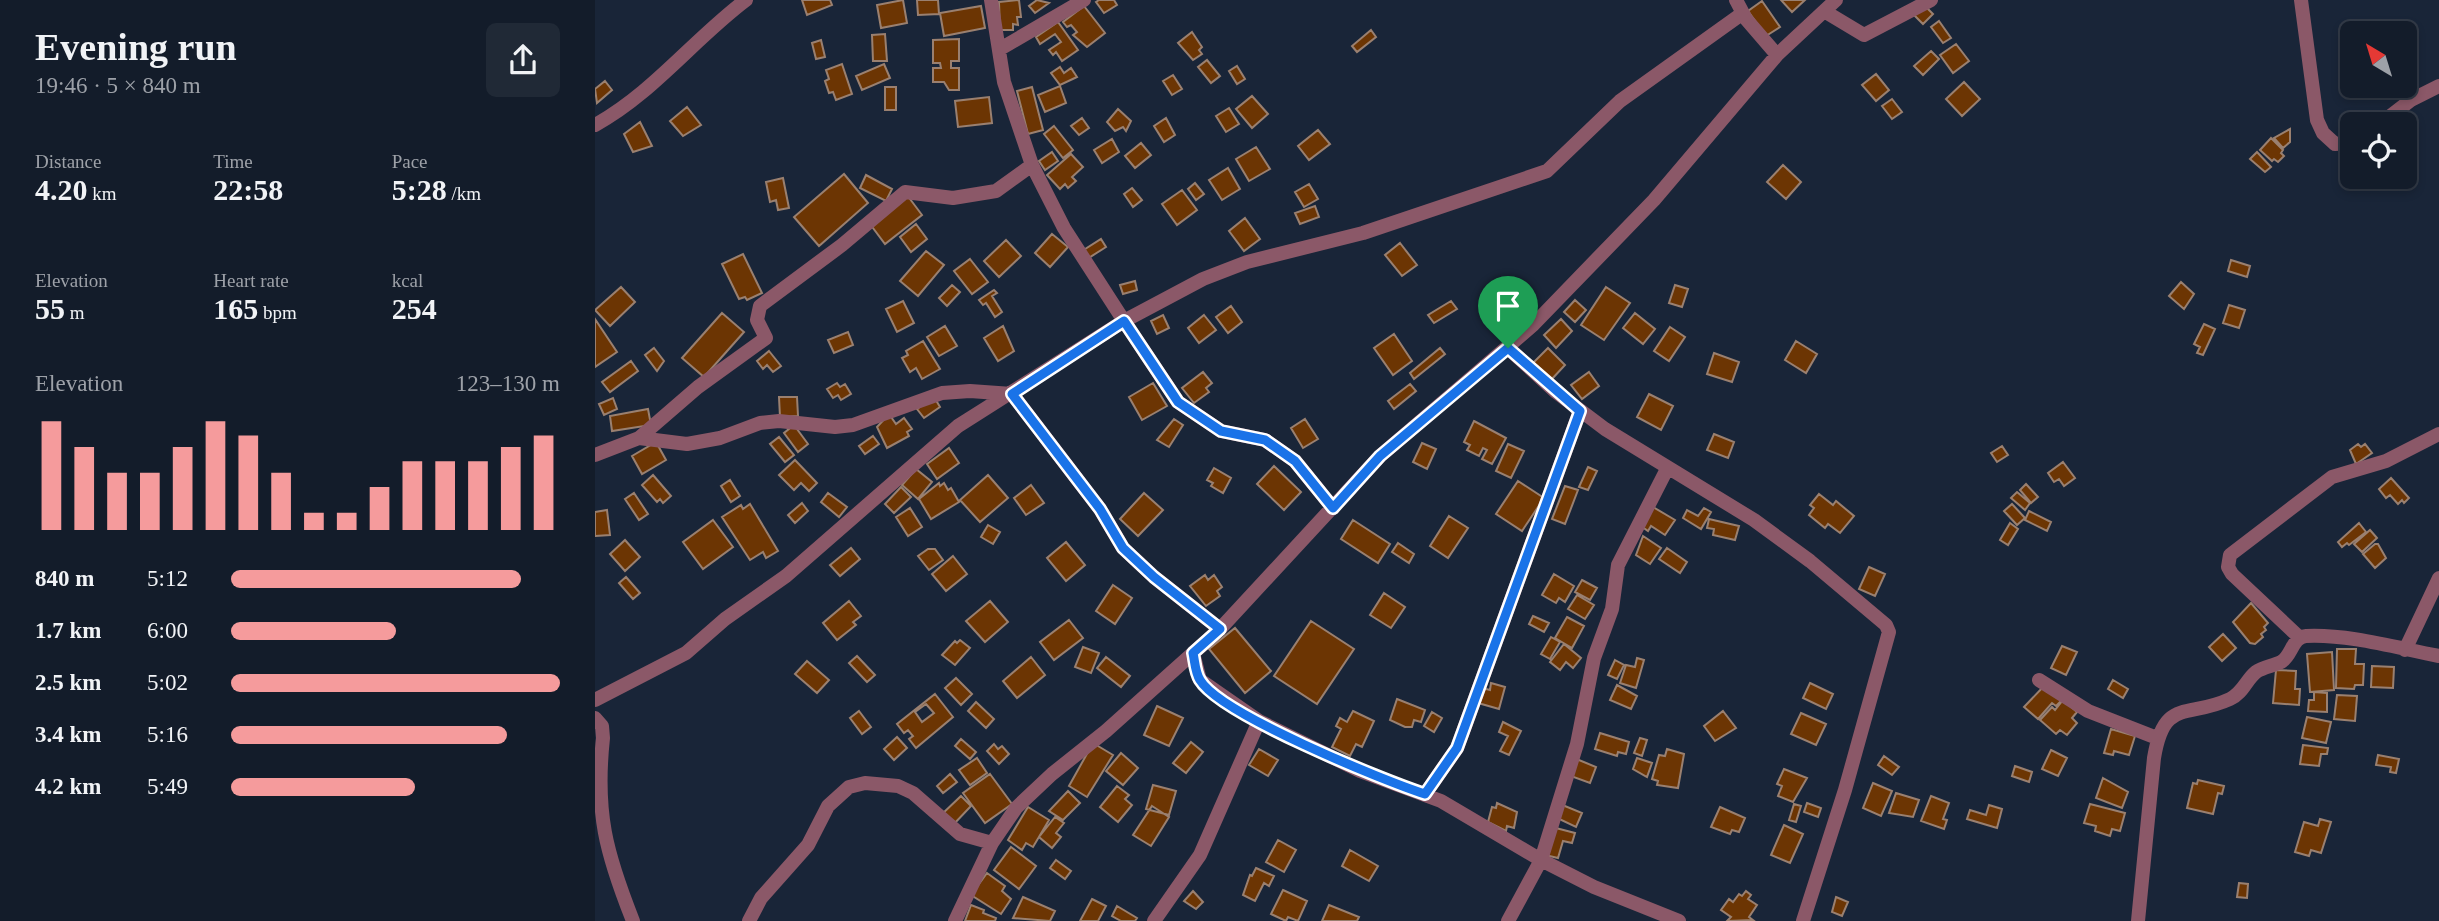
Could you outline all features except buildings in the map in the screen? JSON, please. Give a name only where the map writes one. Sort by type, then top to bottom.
[{"type":"street","points":[[595,125],[639,96],[719,20],[746,0]]},
{"type":"street","points":[[992,0],[1005,82],[1032,165],[1064,228],[1178,402],[1221,431],[1265,440],[1295,461],[1333,508]]},
{"type":"street","points":[[1000,50],[1084,0]]},
{"type":"street","points":[[955,921],[992,843],[1016,808],[1220,629],[1380,456],[1508,348],[1654,200],[1777,55],[1836,0]]},
{"type":"street","points":[[1824,10],[1864,35],[1931,0]]},
{"type":"street","points":[[2301,0],[2318,120],[2323,133],[2335,144],[2340,144]]},
{"type":"street","points":[[595,700],[686,653],[725,619],[786,576],[958,426],[1124,321],[1203,279],[1247,262],[1363,233],[1547,172],[1620,100],[1739,7],[1777,55]]},
{"type":"street","points":[[2396,112],[2411,100],[2439,86]]},
{"type":"street","points":[[595,455],[639,438],[698,387],[766,338],[757,320],[759,306],[842,245],[900,195],[912,190],[953,198],[996,191],[1032,165]]},
{"type":"street","points":[[1508,348],[1580,411],[1667,469],[1737,509],[1800,553],[1881,619],[1889,632],[1845,790],[1803,921]]},
{"type":"street","points":[[639,438],[687,444],[720,438],[760,423],[779,421],[835,427],[853,425],[942,393],[970,391],[1012,394],[1100,509],[1123,548],[1154,577],[1220,629]]},
{"type":"street","points":[[1425,794],[1457,748],[1580,411]]},
{"type":"street","points":[[2439,434],[2386,461],[2332,477],[2230,555],[2228,567],[2232,574],[2299,637],[2329,637],[2439,656]]},
{"type":"street","points":[[1508,921],[1541,860],[1582,726],[1592,667],[1612,609],[1618,565],[1667,469]]},
{"type":"street","points":[[2405,650],[2439,578]]},
{"type":"street","points":[[2138,921],[2157,738],[2164,723],[2171,717],[2235,696],[2256,672],[2285,660],[2299,637]]},
{"type":"street","points":[[1193,653],[1200,680],[1259,721],[1360,771],[1425,794],[1594,887],[1679,921]]},
{"type":"street","points":[[2039,680],[2088,711],[2157,738]]},
{"type":"street","points":[[595,718],[602,726],[603,738],[601,818],[604,841],[633,921]]},
{"type":"street","points":[[1154,921],[1200,855],[1259,721]]},
{"type":"street","points":[[749,921],[761,898],[808,845],[821,816],[837,795],[849,787],[865,783],[898,786],[913,793],[960,834],[992,843]]},
{"type":"route","points":[[1124,321],[1178,402],[1203,422],[1221,431],[1265,440],[1295,461],[1333,508],[1380,456],[1508,348],[1580,411],[1457,748],[1444,772],[1425,794],[1360,771],[1259,721],[1209,690],[1200,680],[1193,653],[1220,629],[1154,577],[1123,548],[1100,509],[1012,394],[1124,321]]}]
